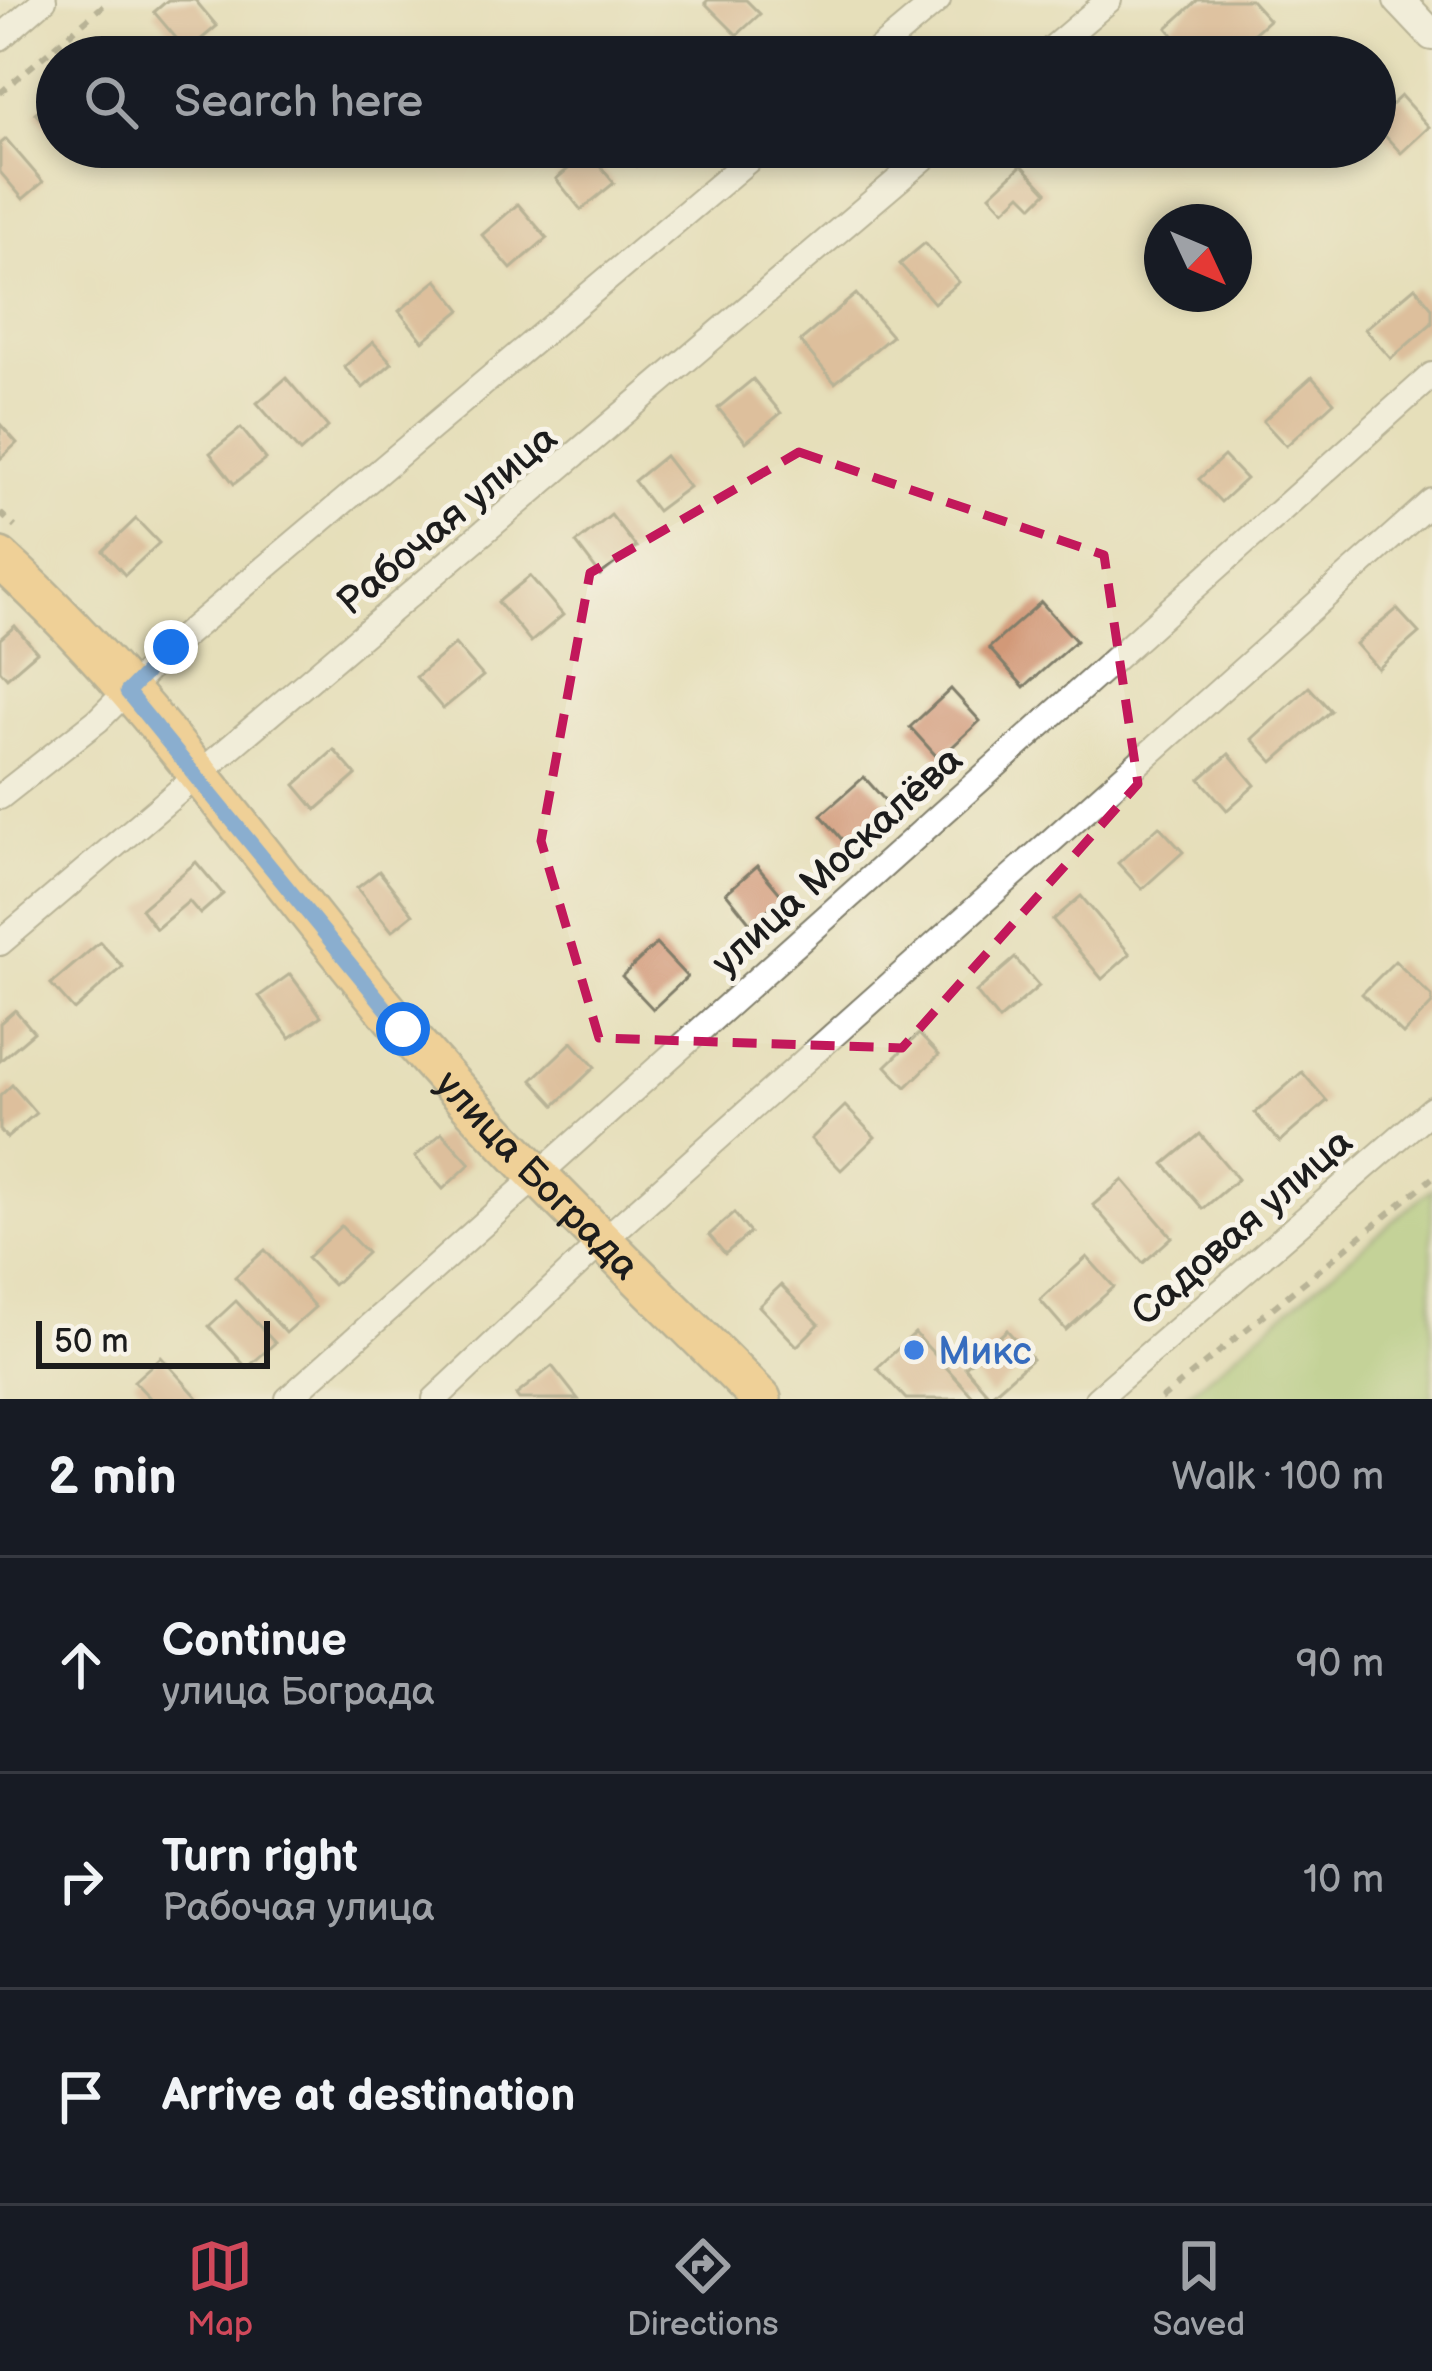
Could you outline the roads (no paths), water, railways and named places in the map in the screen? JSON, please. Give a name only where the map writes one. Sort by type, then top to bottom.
[{"type":"main road","name":"улица Бограда","points":[[0,558],[127,692],[403,1029],[538,1174],[761,1399]]},
{"type":"street","points":[[0,38],[44,0]]},
{"type":"street","points":[[895,36],[938,0]]},
{"type":"street","points":[[1067,36],[1109,0]]},
{"type":"street","points":[[1400,0],[1432,35]]},
{"type":"street","name":"Рабочая улица","points":[[0,797],[739,168]]},
{"type":"street","name":"Рабочая улица","points":[[0,943],[912,168]]},
{"type":"street","name":"улица Москалёва","points":[[288,1399],[1432,375]]},
{"type":"street","points":[[435,1399],[604,1240],[1432,500]]},
{"type":"street","name":"Садовая улица","points":[[1097,1399],[1432,1109]]},
{"type":"place","name":"Микс","points":[[914,1350]]}]
